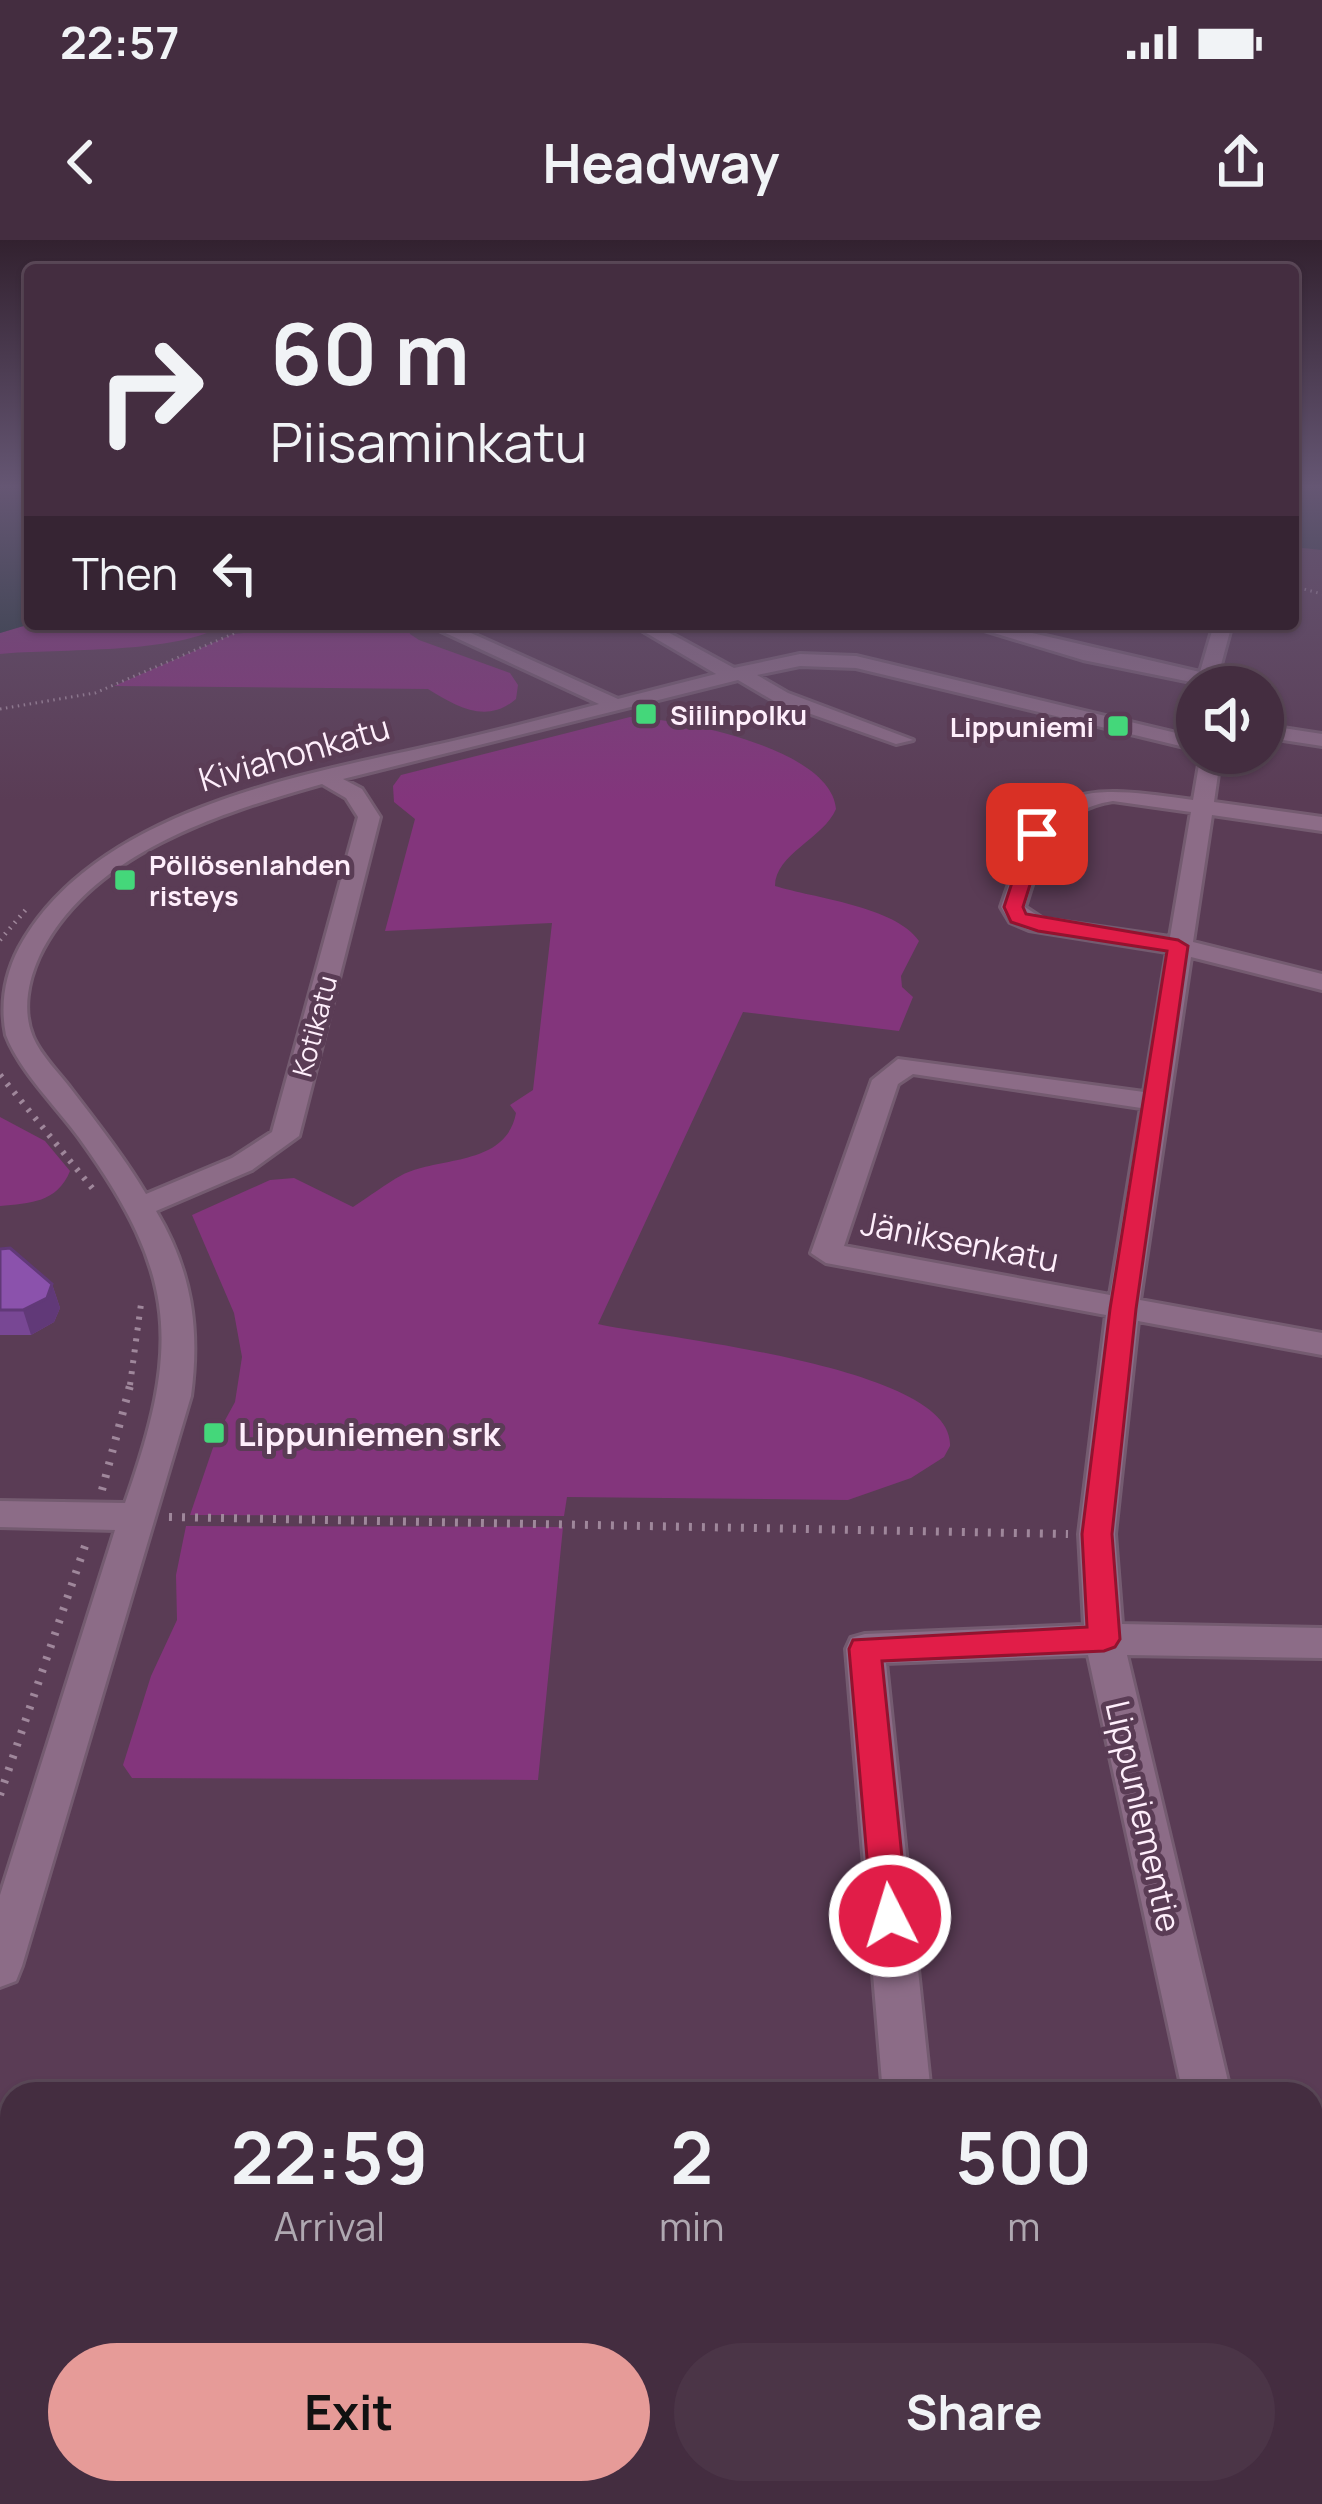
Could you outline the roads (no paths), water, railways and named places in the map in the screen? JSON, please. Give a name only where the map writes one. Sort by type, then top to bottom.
[{"type":"street","points":[[449,630],[592,690],[616,706]]},
{"type":"street","points":[[650,630],[781,697],[903,740]]},
{"type":"street","points":[[998,630],[1176,676]]},
{"type":"street","points":[[1210,666],[1220,630]]},
{"type":"street","name":"Kiviahonkatu","points":[[0,1966],[178,1374],[181,1328],[176,1292],[143,1206],[21,1040],[13,1017],[12,988],[33,945],[75,892],[132,848],[231,805],[800,660],[856,662],[1176,739]]},
{"type":"street","points":[[1284,734],[1322,740]]},
{"type":"street","name":"Lippuniementie","points":[[1204,2082],[1104,1639],[1097,1534],[1123,1309],[1206,774]]},
{"type":"street","name":"Kotikatu","points":[[143,1206],[242,1164],[285,1136],[292,1120],[298,1078],[369,817],[354,794],[328,779]]},
{"type":"street","points":[[1322,824],[1113,795],[1082,796],[1037,834],[1013,907],[1018,917],[1038,925],[1178,946],[1322,982]]},
{"type":"street","points":[[0,945],[33,945]]},
{"type":"street","name":"Jäniksenkatu","points":[[1156,1102],[908,1065],[886,1080],[826,1253],[1322,1344]]},
{"type":"street","points":[[0,1514],[136,1517]]},
{"type":"street","points":[[906,2082],[865,1649],[1104,1639],[1322,1643]]},
{"type":"place","name":"Siilinpolku","points":[[646,714]]},
{"type":"place","name":"Lippuniemi","points":[[1118,726]]},
{"type":"place","name":"Pöllösenlahden risteys","points":[[125,880]]},
{"type":"place","name":"Lippuniemen srk","points":[[214,1433]]}]
